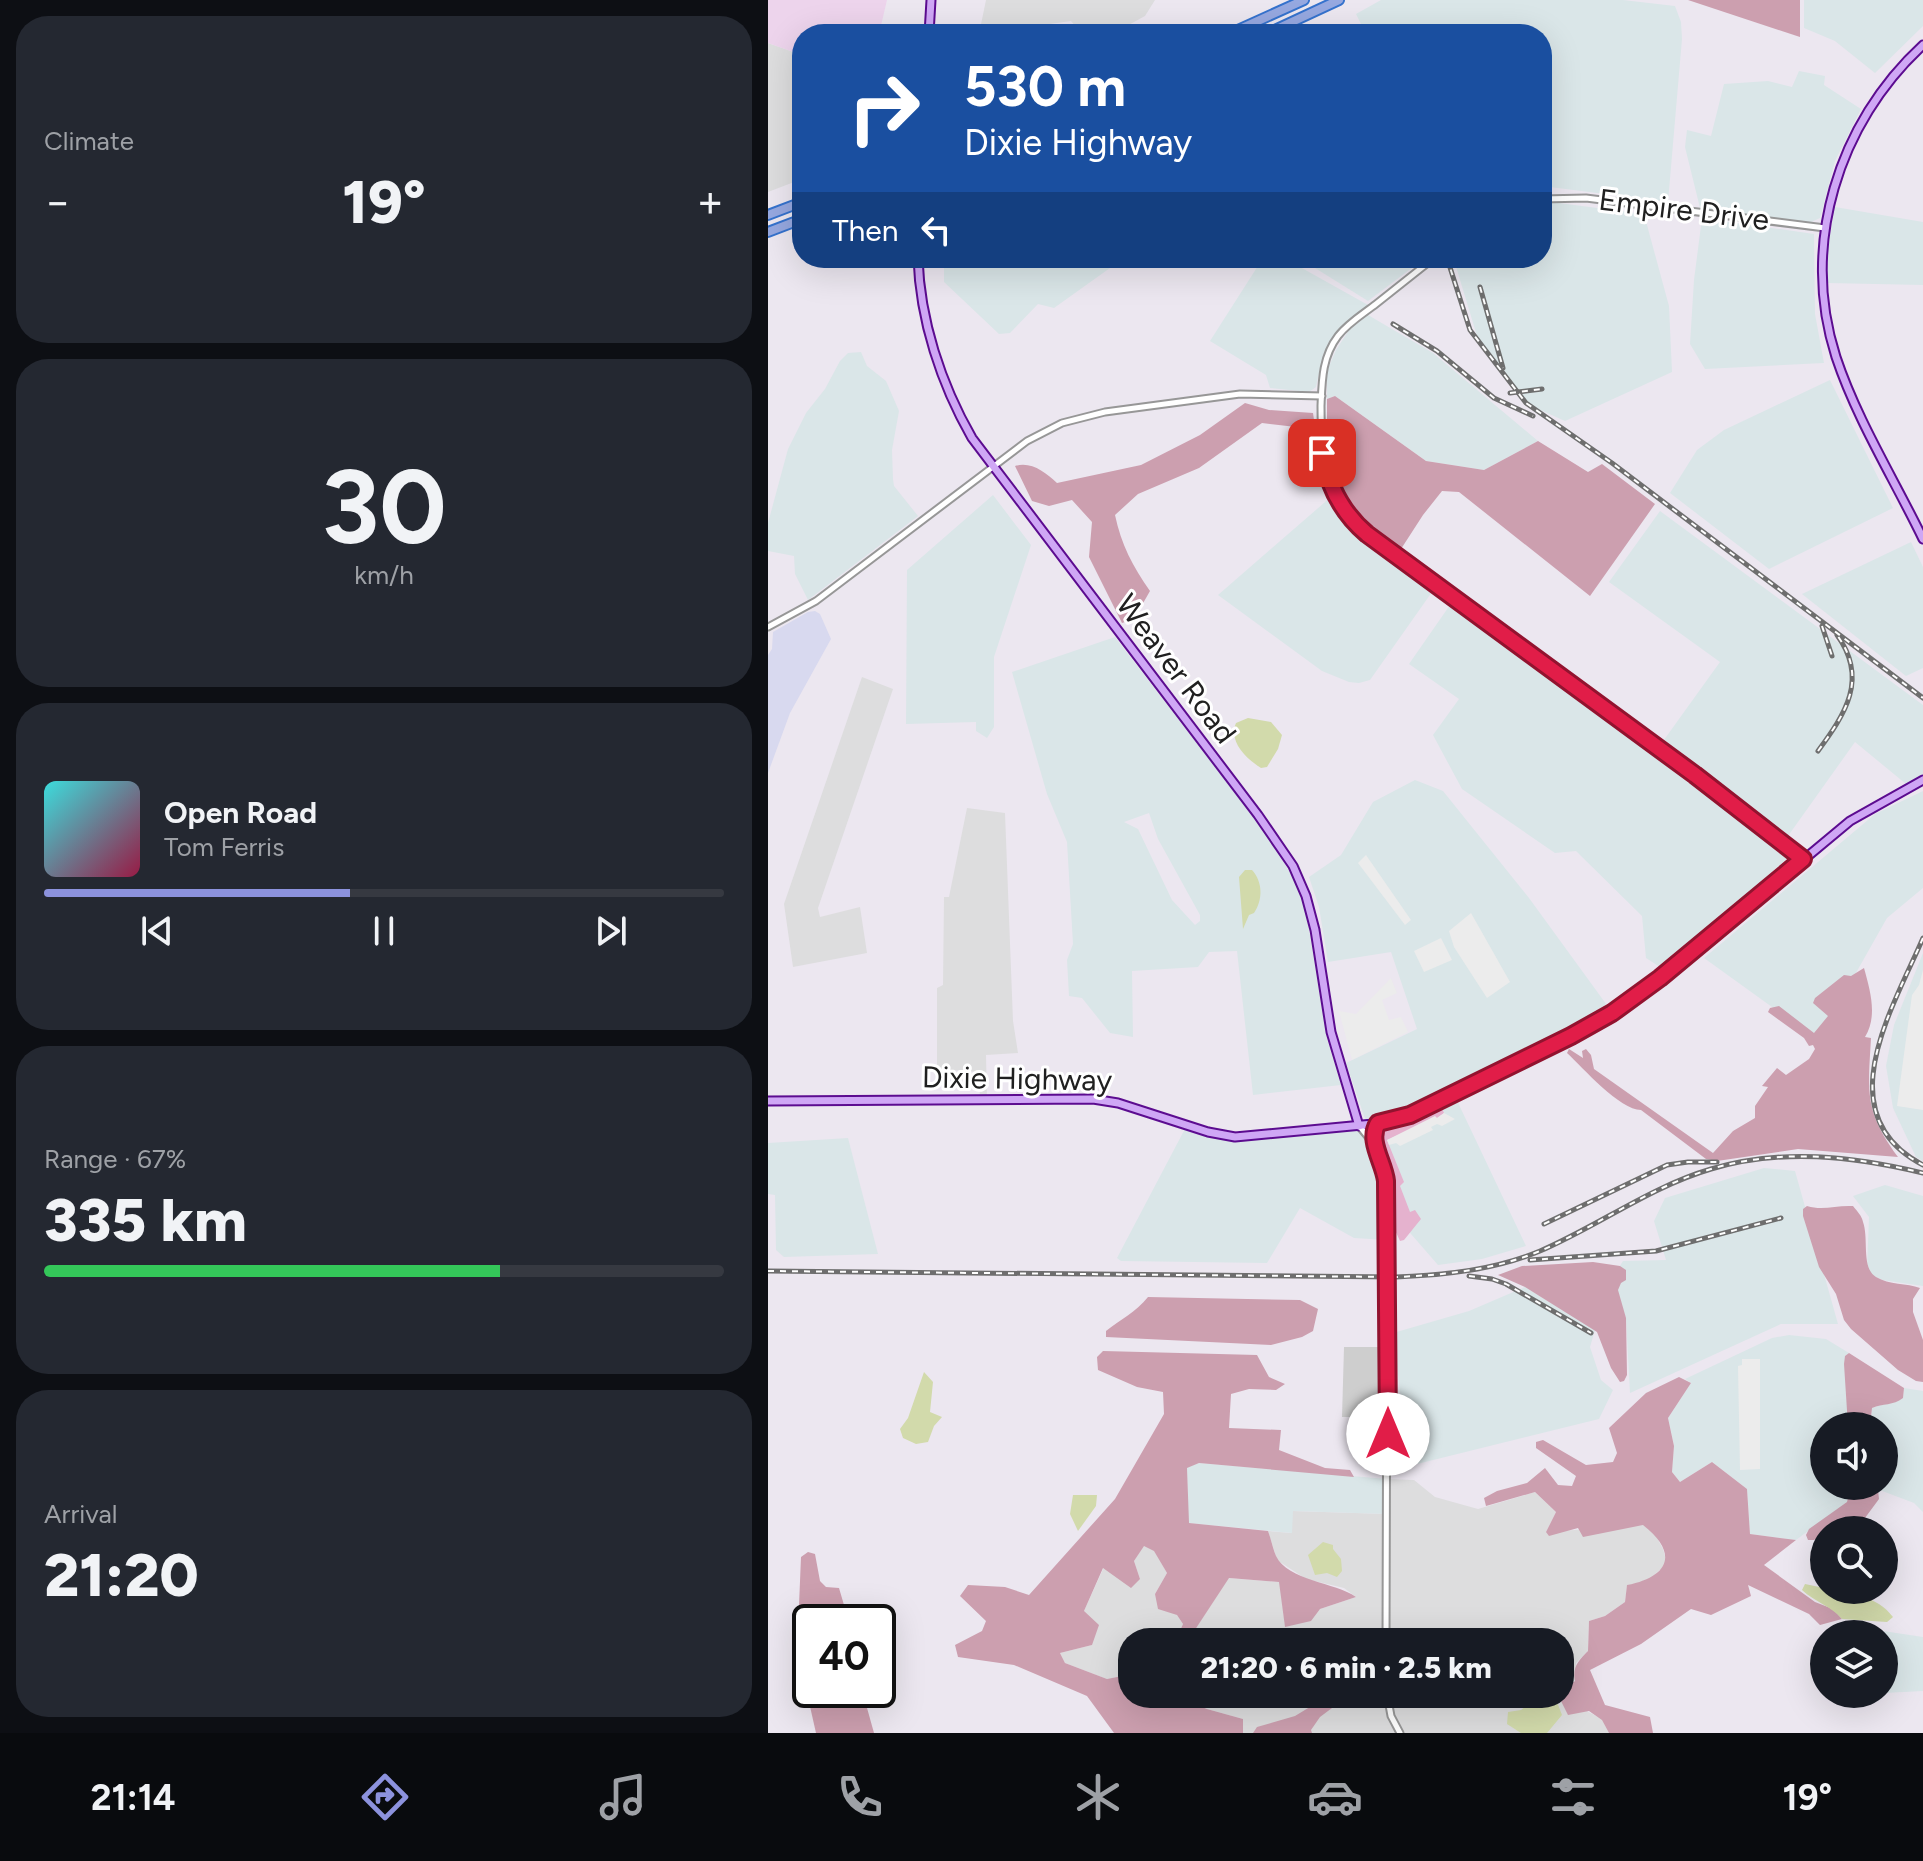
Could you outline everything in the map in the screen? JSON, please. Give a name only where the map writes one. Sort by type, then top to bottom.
[{"type":"highway","points":[[1251,24],[1304,0]]},
{"type":"highway","points":[[1287,24],[1339,0]]},
{"type":"highway","points":[[768,215],[792,206]]},
{"type":"highway","points":[[768,232],[792,223]]},
{"type":"main road","points":[[930,24],[931,0]]},
{"type":"main road","points":[[1923,45],[1886,84],[1859,125],[1837,173],[1825,228],[1825,302],[1836,356],[1849,389],[1923,539]]},
{"type":"main road","name":"Weaver Road","points":[[919,268],[925,310],[939,366],[964,423],[1293,866],[1312,914],[1331,1032],[1359,1126]]},
{"type":"main road","name":"Dixie Highway","points":[[768,1101],[1093,1099],[1118,1103],[1208,1132],[1235,1137],[1378,1123],[1418,1111],[1612,1013],[1660,978],[1850,821],[1923,780]]},
{"type":"main road","points":[[1345,1127],[1351,1119],[1353,1108]]},
{"type":"main road","points":[[1373,1142],[1374,1128],[1378,1123]]},
{"type":"street","name":"Empire Drive","points":[[1552,199],[1586,198],[1825,228]]},
{"type":"street","points":[[1422,268],[1343,331],[1333,344],[1325,364],[1322,453],[1327,475],[1343,508],[1361,529],[1695,775],[1803,859]]},
{"type":"street","points":[[768,627],[816,601],[993,466],[1043,431],[1062,423],[1090,415],[1228,395],[1322,396]]},
{"type":"street","points":[[1359,1126],[1373,1142],[1385,1174],[1386,1628]]},
{"type":"street","points":[[1390,1708],[1400,1733]]},
{"type":"shaded area","points":[[768,0],[887,0],[881,24],[792,24],[792,51],[768,43]]},
{"type":"shaded area","points":[[986,0],[1155,0],[1145,16],[1130,24],[1074,24],[1071,21],[981,24]]},
{"type":"shaded area","points":[[1381,0],[1623,0],[1675,6],[1681,22],[1682,39],[1668,202],[1552,187],[1552,24],[1361,24],[1356,14]]},
{"type":"shaded area","points":[[1688,0],[1800,0],[1800,37]]},
{"type":"shaded area","points":[[1804,0],[1923,0],[1923,26],[1875,73],[1835,41],[1804,28]]},
{"type":"shaded area","points":[[768,43],[792,51],[792,183],[768,192]]},
{"type":"shaded area","points":[[1799,71],[1825,76],[1824,85],[1861,109],[1835,161],[1820,218],[1809,223],[1700,208],[1685,147],[1687,130],[1711,136],[1724,84],[1768,81],[1792,87]]},
{"type":"shaded area","points":[[1552,202],[1644,214],[1669,306],[1672,372],[1565,421],[1527,404],[1477,336],[1456,268],[1552,268]]},
{"type":"shaded area","points":[[1835,207],[1923,222],[1923,285],[1827,283],[1827,252]]},
{"type":"shaded area","points":[[1702,218],[1814,234],[1815,314],[1824,363],[1705,369],[1690,344]]},
{"type":"shaded area","points":[[944,268],[1110,268],[1054,308],[1038,304],[1010,333],[999,334],[944,282]]},
{"type":"shaded area","points":[[1257,268],[1302,268],[1368,305],[1345,323],[1329,342],[1316,387],[1309,392],[1270,388],[1266,375],[1210,341]]},
{"type":"shaded area","points":[[1315,268],[1412,268],[1368,301]]},
{"type":"shaded area","points":[[1368,315],[1433,353],[1538,441],[1484,470],[1426,461],[1335,396],[1327,399],[1327,371],[1336,350],[1349,330]]},
{"type":"shaded area","points":[[861,352],[867,366],[886,381],[899,411],[892,450],[894,486],[918,516],[808,600],[795,574],[794,556],[768,551],[768,523],[788,449],[806,413],[825,389],[840,361],[848,353]]},
{"type":"shaded area","points":[[1830,380],[1893,508],[1769,569],[1670,493],[1697,450],[1724,430]]},
{"type":"shaded area","points":[[1335,396],[1426,461],[1484,470],[1538,441],[1588,472],[1602,464],[1655,504],[1590,596],[1459,492],[1442,491],[1401,549],[1362,526],[1339,493],[1327,459],[1327,399]]},
{"type":"shaded area","points":[[1245,403],[1269,410],[1313,413],[1314,420],[1296,427],[1262,423],[1199,468],[1138,494],[1115,515],[1128,555],[1150,591],[1134,619],[1122,623],[1089,557],[1092,522],[1072,500],[1049,506],[1032,501],[1015,466],[1032,466],[1057,483],[1141,465],[1200,435]]},
{"type":"shaded area","points":[[993,495],[1031,545],[994,657],[994,727],[987,738],[976,731],[976,722],[906,724],[907,570]]},
{"type":"shaded area","points":[[1332,496],[1350,526],[1364,541],[1432,592],[1370,680],[1359,683],[1322,671],[1218,595]]},
{"type":"shaded area","points":[[1660,511],[1923,705],[1923,774],[1906,784],[1855,742],[1788,836],[1661,744],[1720,662],[1609,582]]},
{"type":"shaded area","points":[[1911,542],[1923,567],[1923,668],[1906,676],[1802,594]]},
{"type":"shaded area","points":[[1450,605],[1648,744],[1791,855],[1663,969],[1646,958],[1642,916],[1576,851],[1555,853],[1462,789],[1433,735],[1459,699],[1409,664]]},
{"type":"shaded area","points":[[815,611],[820,614],[831,639],[790,713],[768,773],[768,655],[772,649],[773,632]]},
{"type":"shaded area","points":[[1115,637],[1269,837],[1297,885],[1305,905],[1327,1039],[1341,1085],[1253,1095],[1237,951],[1209,952],[1198,967],[1132,971],[1133,1037],[1110,1033],[1082,998],[1069,996],[1067,960],[1073,944],[1067,842],[1047,794],[1012,672]],"holes":[[[1149,813],[1158,839],[1200,915],[1200,921],[1195,925],[1172,900],[1138,829],[1124,822]]]},
{"type":"shaded area","points":[[862,677],[893,689],[818,908],[820,917],[860,907],[867,953],[793,967],[784,904]]},
{"type":"shaded area","points":[[1248,718],[1271,722],[1282,735],[1267,767],[1261,768],[1256,764],[1237,743],[1236,723]]},
{"type":"shaded area","points":[[1415,780],[1443,791],[1529,898],[1609,1008],[1595,1019],[1452,1090],[1526,1246],[1482,1259],[1438,1265],[1391,1211],[1388,1163],[1364,1116],[1346,1063],[1417,1029],[1391,952],[1328,962],[1319,907],[1309,877],[1341,855],[1373,802]]},
{"type":"shaded area","points":[[1923,791],[1923,888],[1887,918],[1818,1040],[1704,958],[1875,814]]},
{"type":"shaded area","points":[[967,808],[1005,813],[1013,1021],[1018,1053],[986,1055],[987,1100],[980,1100],[979,1072],[937,1069],[937,988],[943,985],[944,897],[949,897]]},
{"type":"shaded area","points":[[1366,855],[1411,920],[1405,925],[1358,863]]},
{"type":"shaded area","points":[[1245,870],[1252,870],[1256,875],[1260,891],[1257,908],[1249,915],[1243,929],[1239,877]]},
{"type":"shaded area","points":[[1471,913],[1510,982],[1487,998],[1454,947],[1449,931]]},
{"type":"shaded area","points":[[1441,938],[1452,960],[1424,972],[1414,951]]},
{"type":"shaded area","points":[[1923,953],[1923,1161],[1916,1157],[1893,1108],[1886,1066],[1894,1025]]},
{"type":"shaded area","points":[[1864,968],[1872,1003],[1871,1020],[1865,1037],[1871,1038],[1871,1101],[1879,1127],[1898,1157],[1798,1149],[1717,1161],[1706,1159],[1641,1110],[1613,1096],[1567,1053],[1569,1049],[1583,1058],[1582,1051],[1586,1049],[1591,1055],[1594,1069],[1713,1153],[1733,1131],[1755,1118],[1755,1106],[1768,1087],[1762,1086],[1777,1068],[1786,1075],[1809,1059],[1815,1049],[1768,1012],[1770,1008],[1779,1006],[1814,1033],[1828,1016],[1813,1003],[1815,998],[1844,975],[1851,976]]},
{"type":"shaded area","points":[[1923,970],[1923,1110],[1897,1106],[1912,995]]},
{"type":"shaded area","points":[[1391,978],[1397,993],[1382,1000],[1389,1020],[1401,1017],[1408,1032],[1352,1060],[1339,1011],[1356,1014]]},
{"type":"shaded area","points":[[1433,1108],[1442,1108],[1444,1113],[1387,1140],[1404,1182],[1400,1186],[1410,1212],[1415,1210],[1421,1219],[1400,1241],[1390,1219],[1387,1164],[1377,1133]]},
{"type":"shaded area","points":[[1444,1113],[1455,1119],[1442,1126],[1437,1124],[1431,1127],[1433,1130],[1400,1146],[1396,1143],[1389,1145],[1387,1140]]},
{"type":"shaded area","points":[[1187,1125],[1221,1135],[1359,1126],[1381,1158],[1387,1240],[1354,1238],[1300,1208],[1267,1263],[1121,1261],[1117,1258]]},
{"type":"shaded area","points":[[848,1138],[878,1254],[784,1257],[776,1250],[775,1195],[768,1194],[768,1143]]},
{"type":"shaded area","points":[[1764,1168],[1795,1171],[1838,1324],[1781,1324],[1630,1393],[1626,1318],[1611,1280],[1623,1261],[1666,1260],[1654,1221],[1665,1198]]},
{"type":"shaded area","points":[[1885,1185],[1923,1196],[1923,1286],[1882,1280],[1867,1268],[1869,1217],[1853,1196]]},
{"type":"shaded area","points":[[1807,1206],[1853,1206],[1865,1229],[1871,1273],[1887,1281],[1920,1288],[1913,1299],[1913,1312],[1923,1340],[1923,1382],[1898,1370],[1844,1320],[1836,1294],[1819,1267],[1803,1216],[1803,1209]]},
{"type":"shaded area","points":[[1593,1262],[1620,1266],[1626,1270],[1626,1280],[1618,1290],[1626,1318],[1627,1375],[1620,1382],[1597,1332],[1525,1287],[1498,1275],[1522,1266]]},
{"type":"shaded area","points":[[1525,1287],[1595,1330],[1590,1347],[1601,1380],[1613,1390],[1599,1419],[1413,1465],[1405,1433],[1393,1333],[1469,1311]]},
{"type":"shaded area","points":[[1148,1297],[1300,1300],[1318,1309],[1313,1331],[1271,1345],[1106,1337],[1106,1331]]},
{"type":"shaded area","points":[[1789,1335],[1826,1339],[1849,1353],[1845,1356],[1847,1412],[1810,1412],[1810,1500],[1848,1500],[1828,1516],[1810,1516],[1810,1530],[1796,1540],[1750,1534],[1747,1489],[1712,1462],[1680,1482],[1672,1472],[1674,1445],[1668,1418],[1691,1383],[1685,1379],[1772,1338]]},
{"type":"shaded area","points":[[1344,1347],[1387,1347],[1388,1417],[1342,1417]]},
{"type":"shaded area","points":[[1103,1351],[1257,1355],[1269,1377],[1285,1384],[1276,1390],[1249,1389],[1231,1394],[1229,1428],[1281,1430],[1279,1450],[1325,1468],[1350,1470],[1354,1477],[1199,1463],[1187,1468],[1189,1523],[1268,1531],[1276,1556],[1291,1571],[1356,1597],[1320,1609],[1311,1621],[1285,1627],[1279,1582],[1229,1578],[1196,1628],[1181,1628],[1183,1624],[1177,1615],[1158,1609],[1155,1594],[1167,1573],[1154,1551],[1144,1546],[1134,1561],[1140,1579],[1131,1588],[1103,1568],[1084,1611],[1099,1625],[1092,1645],[1060,1653],[1065,1663],[1107,1679],[1118,1677],[1118,1708],[1205,1708],[1243,1719],[1243,1733],[1114,1733],[1087,1696],[1014,1665],[958,1657],[955,1645],[982,1631],[986,1621],[960,1596],[968,1585],[1005,1587],[1029,1595],[1115,1499],[1164,1414],[1163,1392],[1137,1387],[1098,1370],[1097,1357]]},
{"type":"shaded area","points":[[1849,1353],[1904,1388],[1903,1398],[1872,1408],[1872,1412],[1847,1412],[1845,1356]]},
{"type":"shaded area","points":[[1742,1359],[1760,1359],[1760,1469],[1740,1470],[1738,1366],[1742,1365]]},
{"type":"shaded area","points":[[924,1372],[933,1382],[930,1412],[942,1417],[934,1426],[928,1442],[916,1444],[903,1438],[900,1429],[908,1418]]},
{"type":"shaded area","points":[[1679,1377],[1691,1383],[1668,1418],[1674,1446],[1672,1472],[1680,1482],[1712,1462],[1747,1489],[1750,1534],[1796,1540],[1764,1565],[1810,1598],[1810,1604],[1833,1609],[1842,1619],[1815,1620],[1809,1614],[1748,1585],[1751,1596],[1711,1615],[1691,1609],[1641,1644],[1590,1670],[1605,1705],[1650,1717],[1653,1733],[1609,1733],[1602,1720],[1589,1711],[1568,1715],[1564,1708],[1574,1708],[1575,1668],[1588,1651],[1589,1621],[1605,1616],[1625,1602],[1627,1585],[1660,1570],[1665,1555],[1662,1545],[1643,1525],[1583,1537],[1578,1528],[1549,1536],[1546,1532],[1556,1512],[1535,1492],[1486,1506],[1484,1498],[1527,1483],[1545,1468],[1558,1485],[1572,1486],[1576,1476],[1536,1448],[1536,1442],[1543,1440],[1586,1465],[1613,1462],[1617,1453],[1609,1428],[1646,1393]]},
{"type":"shaded area","points":[[1904,1388],[1923,1391],[1923,1512],[1914,1503],[1898,1497],[1898,1412],[1872,1412],[1872,1408],[1903,1398]]},
{"type":"shaded area","points":[[1199,1463],[1387,1479],[1387,1514],[1293,1511],[1292,1533],[1188,1523],[1187,1467]]},
{"type":"shaded area","points":[[1387,1479],[1414,1480],[1435,1497],[1478,1509],[1535,1492],[1556,1512],[1546,1532],[1644,1525],[1655,1534],[1666,1560],[1648,1581],[1627,1586],[1625,1602],[1605,1616],[1589,1621],[1588,1651],[1576,1663],[1574,1681],[1574,1628],[1196,1628],[1228,1578],[1280,1582],[1285,1626],[1320,1609],[1356,1597],[1344,1588],[1306,1579],[1277,1560],[1268,1531],[1291,1533],[1292,1511],[1387,1514]]},
{"type":"shaded area","points":[[1073,1495],[1097,1495],[1096,1506],[1078,1531],[1070,1514]]},
{"type":"shaded area","points":[[1878,1500],[1866,1516],[1827,1516],[1847,1502]]},
{"type":"shaded area","points":[[1323,1542],[1333,1545],[1341,1559],[1342,1571],[1337,1577],[1327,1573],[1315,1575],[1308,1555]]},
{"type":"shaded area","points":[[1144,1545],[1154,1550],[1167,1573],[1155,1594],[1177,1615],[1183,1624],[1181,1628],[1118,1628],[1118,1677],[1107,1679],[1065,1663],[1060,1653],[1092,1645],[1084,1611],[1104,1567],[1140,1579],[1134,1561]]},
{"type":"shaded area","points":[[808,1552],[815,1554],[820,1581],[826,1587],[839,1588],[844,1604],[799,1604],[801,1557]]},
{"type":"shaded area","points":[[1805,1584],[1810,1585],[1810,1596],[1802,1590]]},
{"type":"shaded area","points":[[1822,1604],[1879,1604],[1893,1617],[1889,1620],[1842,1619]]},
{"type":"shaded area","points":[[1898,1633],[1923,1637],[1923,1691],[1898,1692]]},
{"type":"shaded area","points":[[1574,1704],[1602,1719],[1609,1733],[1243,1733],[1243,1719],[1205,1708],[1574,1708]]},
{"type":"shaded area","points":[[810,1708],[867,1708],[874,1733],[816,1733]]},
{"type":"shaded area","points":[[1308,1708],[1332,1708],[1320,1717],[1312,1733],[1253,1733],[1257,1727],[1295,1716]]},
{"type":"shaded area","points":[[1559,1708],[1562,1715],[1547,1733],[1521,1733],[1507,1724],[1508,1712]]},
{"type":"railway","points":[[1450,268],[1470,330],[1526,403],[1612,463],[1923,698]]},
{"type":"railway","points":[[1480,287],[1503,368]]},
{"type":"railway","points":[[1393,324],[1437,351],[1494,398],[1533,416]]},
{"type":"railway","points":[[1510,393],[1542,389]]},
{"type":"railway","points":[[1822,626],[1832,656]]},
{"type":"railway","points":[[1818,751],[1850,696],[1851,666],[1837,635]]},
{"type":"railway","points":[[1923,938],[1884,1027],[1875,1059],[1872,1090],[1878,1118],[1894,1144],[1923,1165]]},
{"type":"railway","points":[[768,1271],[1433,1275],[1487,1267],[1540,1251],[1667,1186],[1738,1162],[1817,1157],[1870,1162],[1923,1173]]},
{"type":"railway","points":[[1544,1224],[1667,1165],[1717,1162]]},
{"type":"railway","points":[[1530,1260],[1656,1251],[1781,1218]]},
{"type":"railway","points":[[1469,1276],[1506,1284],[1591,1333]]},
{"type":"route","points":[[1322,453],[1333,491],[1361,529],[1695,775],[1803,859],[1660,978],[1612,1013],[1410,1115],[1378,1123],[1374,1128],[1373,1142],[1381,1158],[1386,1181],[1388,1434]]}]
